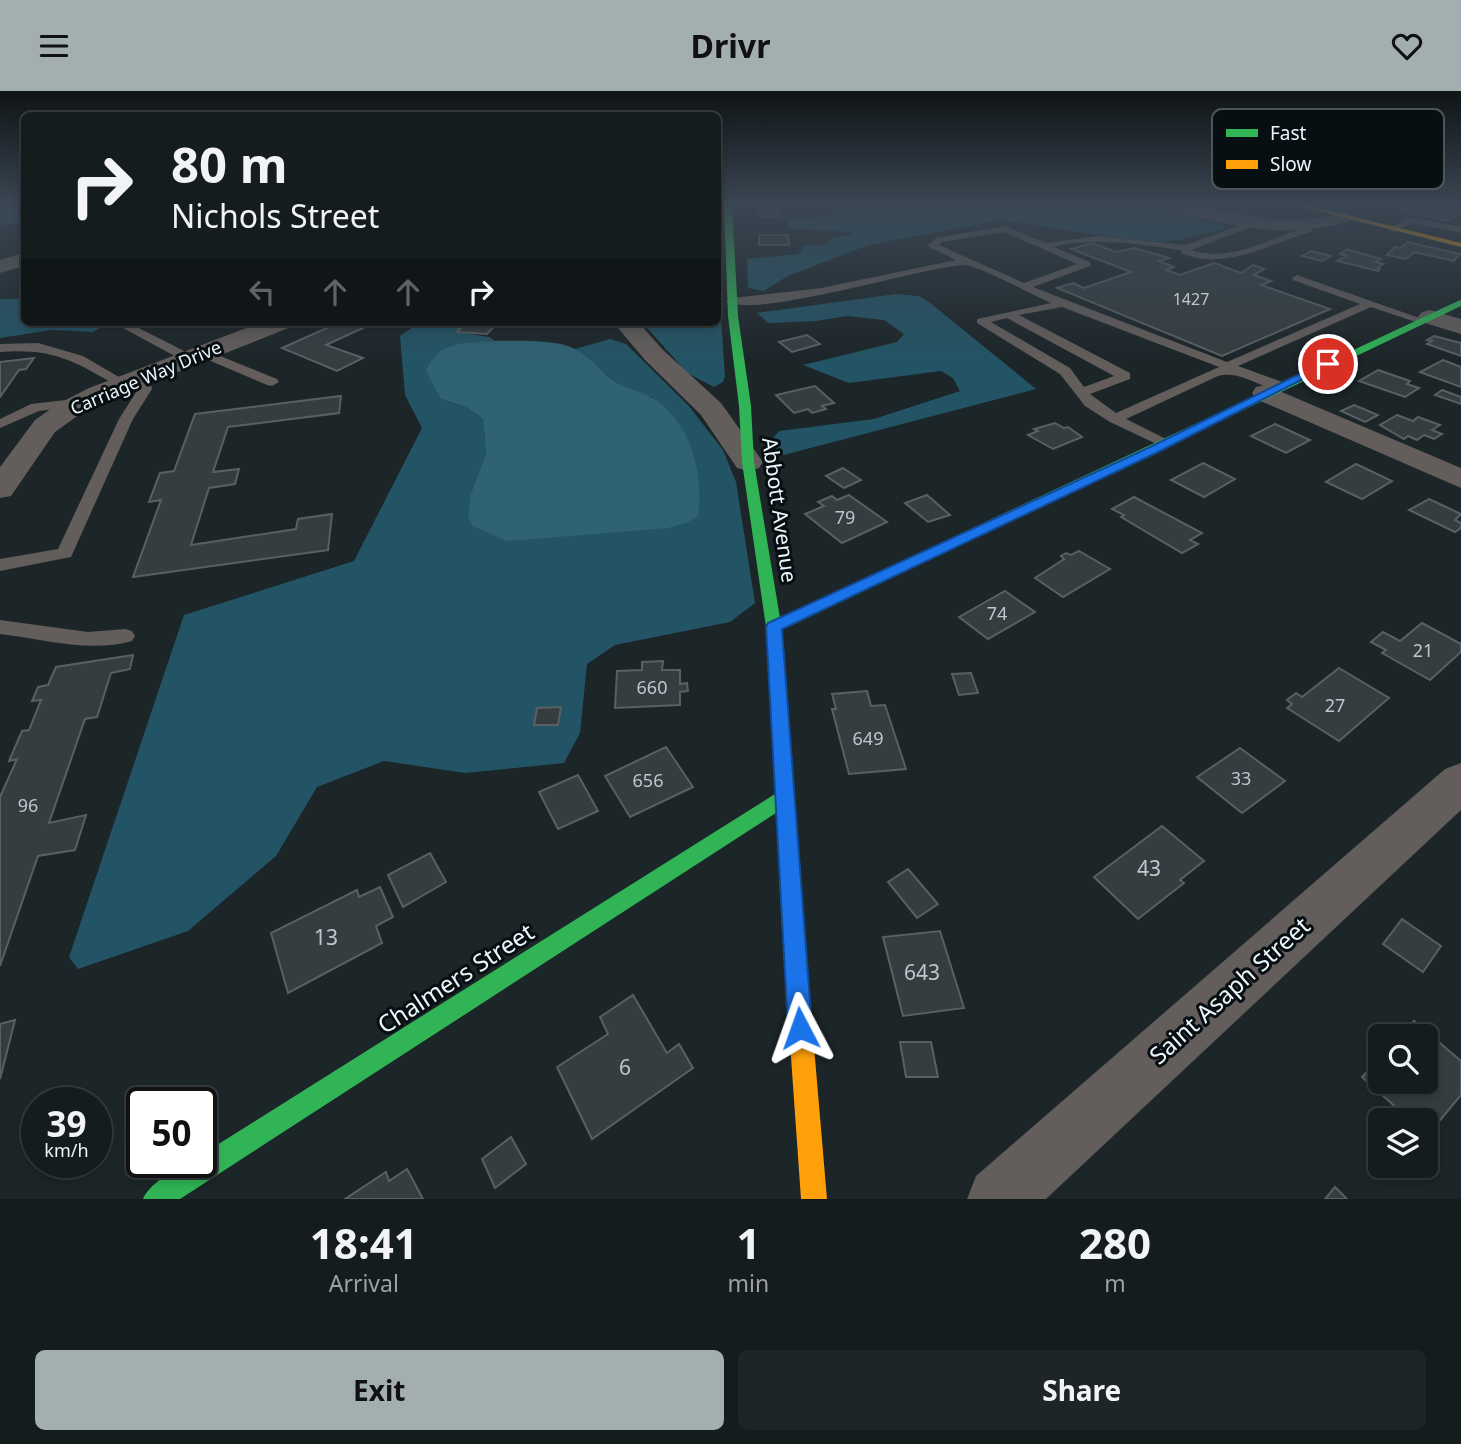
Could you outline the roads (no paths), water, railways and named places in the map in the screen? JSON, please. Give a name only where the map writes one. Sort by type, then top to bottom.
[{"type":"main road","name":"Abbott Avenue","points":[[730,257],[732,301],[746,406],[748,462],[774,627],[783,799],[814,1199]]},
{"type":"main road","points":[[774,627],[1426,319]]},
{"type":"main road","name":"Chalmers Street","points":[[156,1199],[783,799]]},
{"type":"street","points":[[0,267],[21,260]]},
{"type":"street","points":[[1426,319],[1459,311]]},
{"type":"street","name":"Carriage Way Drive","points":[[0,489],[45,426],[83,402],[273,326]]},
{"type":"street","points":[[629,326],[654,355],[711,409],[748,462]]},
{"type":"street","points":[[1273,390],[1461,479]]},
{"type":"street","name":"Saint Asaph Street","points":[[999,1199],[1461,782]]},
{"type":"lane","points":[[957,257],[1063,304],[1230,367],[1273,390]]},
{"type":"lane","points":[[1023,287],[1087,264],[1070,257]]},
{"type":"lane","points":[[732,301],[760,300],[894,278],[967,261]]},
{"type":"lane","points":[[1297,278],[1426,319]]},
{"type":"lane","points":[[1115,419],[1371,303]]},
{"type":"lane","points":[[1063,304],[981,321],[1065,371],[1090,403],[1164,444]]},
{"type":"lane","points":[[1008,314],[1125,376],[1083,392]]},
{"type":"lane","points":[[127,326],[195,356],[272,382]]},
{"type":"lane","points":[[0,348],[34,346],[61,350],[134,380],[145,389],[126,419],[65,553],[0,565]]},
{"type":"lane","points":[[0,424],[36,407],[83,402]]},
{"type":"lane","points":[[0,627],[89,639],[125,636]]}]
